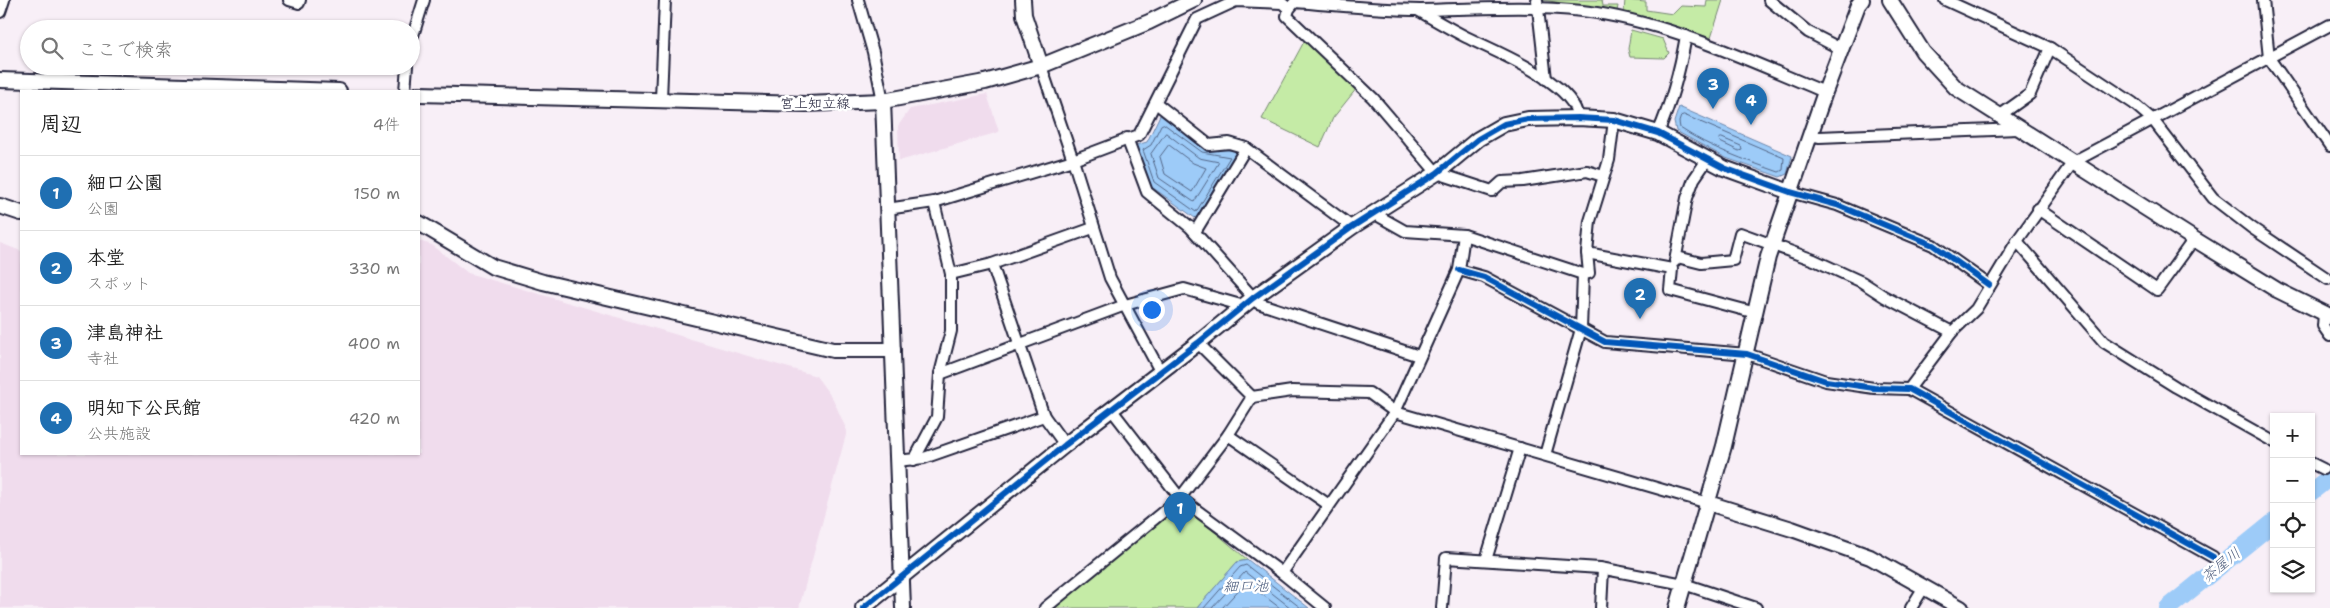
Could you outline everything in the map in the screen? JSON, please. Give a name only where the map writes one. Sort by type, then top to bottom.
[{"type":"street","points":[[0,12],[4,0]]},
{"type":"street","points":[[289,0],[299,3],[300,0]]},
{"type":"street","points":[[418,20],[424,0]]},
{"type":"street","points":[[661,99],[665,0]]},
{"type":"street","points":[[858,0],[873,52],[883,101],[903,608]]},
{"type":"street","points":[[1023,0],[1024,15],[1073,160],[1110,278],[1160,371]]},
{"type":"street","name":"宮上知立線","points":[[420,94],[806,104],[883,101],[985,82],[1041,66],[1149,22],[1194,0]]},
{"type":"street","points":[[1769,0],[1808,32],[1841,49]]},
{"type":"street","points":[[1890,0],[1923,52],[1956,88],[2018,129],[2277,290],[2327,315],[2324,326],[2330,336]]},
{"type":"street","points":[[1945,0],[2050,48],[2133,103],[2152,120],[2213,198],[2252,228],[2328,279]]},
{"type":"street","points":[[2263,0],[2269,58],[2330,146]]},
{"type":"street","points":[[887,209],[934,202],[1073,160],[1139,135],[1197,19],[1236,1],[1417,10],[1538,4],[1639,21],[1686,36],[1825,92]]},
{"type":"street","points":[[1677,608],[1708,504],[1772,244],[1857,2]]},
{"type":"street","points":[[1293,4],[1287,16],[1373,98],[1438,173],[1492,190],[1502,182],[1523,181],[1588,171],[1603,176]]},
{"type":"street","points":[[1538,4],[1546,79]]},
{"type":"street","points":[[1417,10],[1546,79],[1573,103],[1577,109],[1578,118]]},
{"type":"street","points":[[1909,389],[1952,332],[1976,309],[1989,284],[2038,209],[2073,162],[2330,25]]},
{"type":"street","points":[[1658,133],[1668,110],[1678,78],[1686,36]]},
{"type":"street","points":[[1999,116],[2030,94],[2050,48]]},
{"type":"street","points":[[405,90],[406,75]]},
{"type":"street","points":[[0,80],[309,90]]},
{"type":"street","points":[[1156,103],[1209,145],[1229,143],[1246,148],[1352,227]]},
{"type":"street","points":[[863,608],[1065,445],[1198,343],[1248,302],[1352,227],[1438,173],[1478,139],[1504,124],[1528,119],[1578,118],[1614,120],[1658,133],[1706,160],[1790,192],[1837,205],[1933,245],[1989,284]]},
{"type":"street","points":[[1373,213],[1405,231],[1464,235],[1583,274],[1589,273],[1587,253],[1590,221],[1609,160],[1614,120]]},
{"type":"street","points":[[1811,135],[2018,129]]},
{"type":"street","points":[[1127,138],[1147,192],[1195,232],[1248,302]]},
{"type":"street","points":[[1195,232],[1246,148]]},
{"type":"street","points":[[1706,160],[1694,180],[1687,198],[1672,269],[1670,290],[1756,313]]},
{"type":"street","points":[[914,460],[937,417],[940,374],[951,331],[951,274],[934,202]]},
{"type":"street","points":[[0,206],[20,213]]},
{"type":"street","points":[[2038,209],[2157,290],[2194,239]]},
{"type":"street","points":[[420,224],[493,267],[543,282],[833,350],[893,350]]},
{"type":"street","points":[[951,274],[992,264],[1093,228]]},
{"type":"street","points":[[1676,257],[1701,263],[1733,260],[1740,233],[1814,260],[1862,282],[1885,298],[1952,332]]},
{"type":"street","points":[[1282,573],[1396,412],[1419,356],[1459,270],[1464,235]]},
{"type":"street","points":[[2017,241],[2104,342],[2176,387],[2270,440]]},
{"type":"street","points":[[1587,253],[1672,269]]},
{"type":"street","points":[[992,264],[1044,416],[1065,445]]},
{"type":"street","points":[[1459,270],[1484,277],[1606,342],[1746,354],[1826,381],[1874,388],[1909,389],[2213,557]]},
{"type":"street","points":[[1545,455],[1580,329],[1583,274]]},
{"type":"street","points":[[940,374],[1125,305],[1184,289],[1258,303],[1419,356]]},
{"type":"street","points":[[1198,343],[1252,397]]},
{"type":"street","points":[[1252,397],[1292,392],[1369,393],[1396,412],[1792,529],[1870,557],[1961,608]]},
{"type":"street","points":[[1045,608],[1180,498],[1228,435],[1252,397]]},
{"type":"street","points":[[1111,409],[1180,498],[1282,573],[1325,608]]},
{"type":"street","points":[[897,461],[914,460],[1044,416]]},
{"type":"street","points":[[1228,435],[1329,506]]},
{"type":"street","points":[[1486,560],[1520,448]]},
{"type":"street","points":[[2315,465],[2323,469]]},
{"type":"street","points":[[1442,608],[1446,558],[1603,569],[1684,584],[1756,608]]},
{"type":"street","points":[[1601,608],[1603,569]]},
{"type":"street","points":[[1911,608],[1924,587]]},
{"type":"shaded area","points":[[987,94],[999,132],[899,161],[898,126],[910,109]]},
{"type":"shaded area","points":[[420,241],[432,245],[468,273],[816,376],[833,399],[847,431],[799,608],[0,608],[0,243],[20,251],[20,455],[420,455]]},
{"type":"green space","points":[[1542,0],[1602,0],[1603,6],[1618,6],[1617,11]]},
{"type":"green space","points":[[1625,0],[1646,2],[1646,10],[1673,14],[1681,6],[1706,7],[1707,0],[1723,0],[1711,38],[1624,12]]},
{"type":"green space","points":[[1631,30],[1663,39],[1669,53],[1664,58],[1630,57],[1628,49]]},
{"type":"green space","points":[[1306,38],[1357,88],[1333,118],[1320,147],[1262,119]]},
{"type":"green space","points":[[1184,506],[1248,560],[1237,562],[1197,608],[1050,608],[1175,507]]},
{"type":"water","points":[[1679,107],[1792,156],[1787,174],[1780,177],[1726,158],[1676,131],[1674,122]]},
{"type":"water","points":[[1160,115],[1204,148],[1240,151],[1200,216],[1195,218],[1149,185],[1136,145],[1147,142]]},
{"type":"water","name":"細口池","points":[[1248,560],[1309,608],[1197,608],[1237,562]]},
{"type":"waterway","name":"茶屋川","points":[[2315,489],[2330,477]]},
{"type":"waterway","name":"茶屋川","points":[[2168,608],[2270,525]]},
{"type":"cycle path","points":[[863,608],[1065,445],[1198,343],[1253,298],[1352,227],[1437,173],[1478,139],[1504,124],[1528,119],[1578,118],[1614,120],[1658,133],[1724,168],[1790,192],[1837,205],[1933,245],[1989,285]]},
{"type":"cycle path","points":[[1459,270],[1484,277],[1605,342],[1747,354],[1826,381],[1874,388],[1909,389],[2213,557]]},
{"type":"place","name":"津島神社","points":[[1713,109]]},
{"type":"place","name":"明知下公民館","points":[[1751,125]]},
{"type":"place","name":"本堂","points":[[1640,319]]},
{"type":"place","name":"細口公園","points":[[1180,533]]}]
